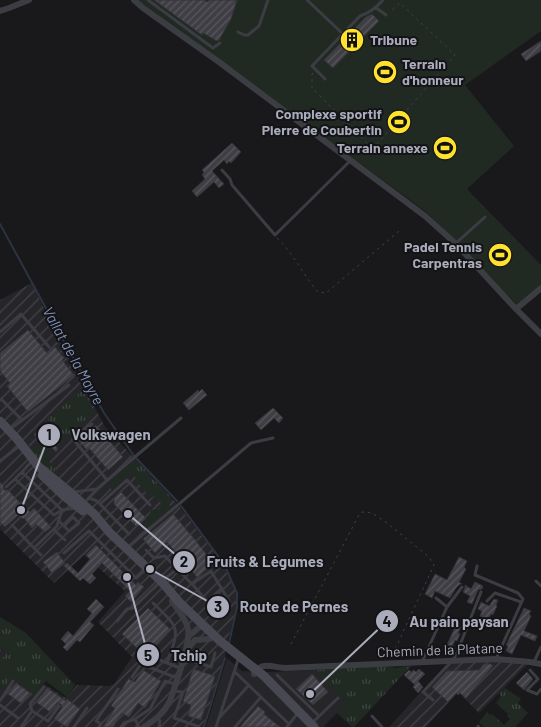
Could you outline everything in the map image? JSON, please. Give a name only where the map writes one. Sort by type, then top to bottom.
[{"type":"main road","points":[[0,421],[18,447],[52,485],[83,503],[144,571],[160,583]]},
{"type":"main road","points":[[4,429],[39,467],[83,503],[176,602],[238,659]]},
{"type":"main road","points":[[201,626],[210,639],[277,688],[312,726]]},
{"type":"main road","points":[[255,672],[297,714],[312,726]]},
{"type":"street","points":[[0,11],[29,0]]},
{"type":"street","points":[[134,0],[425,216],[456,244],[541,334]]},
{"type":"street","points":[[516,309],[541,288]]},
{"type":"street","points":[[176,602],[192,638]]},
{"type":"street","points":[[144,727],[163,714],[167,707],[192,638],[199,632],[201,626]]},
{"type":"street","points":[[192,638],[210,639]]},
{"type":"street","name":"Chemin de la Platane","points":[[255,672],[263,666],[284,668],[496,659],[541,664]]},
{"type":"lane","points":[[148,0],[212,48],[220,43]]},
{"type":"lane","points":[[238,32],[248,35],[259,26],[268,0]]},
{"type":"lane","points":[[307,0],[343,34]]},
{"type":"lane","points":[[325,78],[312,66],[360,16],[367,13],[383,0]]},
{"type":"lane","points":[[375,7],[386,15]]},
{"type":"lane","points":[[222,170],[232,185],[275,235],[350,160]]},
{"type":"lane","points":[[456,244],[485,217]]},
{"type":"lane","points":[[0,332],[21,314],[49,347]]},
{"type":"lane","points":[[4,429],[22,420],[69,385]]},
{"type":"lane","points":[[0,399],[22,420]]},
{"type":"lane","points":[[83,503],[107,480],[181,418]]},
{"type":"lane","points":[[92,424],[73,439],[107,480]]},
{"type":"lane","points":[[126,548],[251,443],[274,438]]},
{"type":"lane","points":[[0,461],[18,447]]},
{"type":"lane","points":[[6,487],[31,462]]},
{"type":"lane","points":[[22,472],[62,510]]},
{"type":"lane","points":[[15,479],[54,515],[62,510],[83,503],[97,501],[129,534]]},
{"type":"lane","points":[[100,504],[127,480],[150,505]]},
{"type":"lane","points":[[71,493],[97,489]]},
{"type":"lane","points":[[34,548],[57,526],[62,510]]},
{"type":"lane","points":[[58,520],[64,526],[69,531],[79,523],[73,518],[64,526]]},
{"type":"lane","points":[[12,525],[41,555]]},
{"type":"lane","points":[[54,530],[65,540]]},
{"type":"lane","points":[[64,553],[89,531],[136,578],[144,571]]},
{"type":"lane","points":[[146,550],[154,558],[165,556],[192,584],[218,616],[230,601],[211,570],[192,584]]},
{"type":"lane","points":[[477,566],[475,575],[518,593],[522,599],[496,659]]},
{"type":"lane","points":[[117,621],[127,609],[134,608],[177,569]]},
{"type":"lane","points":[[536,581],[541,586]]},
{"type":"lane","points":[[422,662],[447,607],[462,587]]},
{"type":"lane","points":[[206,602],[222,588]]},
{"type":"lane","points":[[433,700],[423,692],[456,655],[482,592]]},
{"type":"lane","points":[[487,601],[495,593],[521,602]]},
{"type":"lane","points":[[436,598],[447,607]]},
{"type":"lane","points":[[153,602],[175,625],[176,638],[167,663]]},
{"type":"lane","points":[[176,602],[185,602],[217,634],[220,641]]},
{"type":"lane","points":[[534,662],[541,647]]},
{"type":"lane","points":[[196,662],[200,650]]},
{"type":"lane","points":[[140,652],[181,668]]},
{"type":"lane","points":[[185,655],[196,662],[211,667],[214,653]]},
{"type":"lane","points":[[216,727],[238,659]]},
{"type":"lane","points":[[132,677],[141,664],[176,684],[183,692],[174,718],[198,726]]},
{"type":"lane","points":[[530,670],[538,679],[528,690],[537,694],[541,689]]},
{"type":"lane","points":[[234,672],[288,725],[297,714]]},
{"type":"lane","points":[[277,675],[319,716]]},
{"type":"lane","points":[[121,727],[150,709],[165,681],[176,684]]},
{"type":"lane","points":[[13,682],[0,703],[18,718]]},
{"type":"lane","points":[[218,720],[249,685]]},
{"type":"lane","points":[[44,687],[30,704],[32,711],[48,721],[59,706]]},
{"type":"lane","points":[[100,727],[101,724],[96,721],[118,689]]},
{"type":"lane","points":[[235,727],[261,697]]},
{"type":"lane","points":[[312,726],[319,716],[338,698]]},
{"type":"lane","points":[[74,727],[87,708]]},
{"type":"lane","points":[[21,727],[32,711]]},
{"type":"lane","points":[[372,716],[382,727]]},
{"type":"lane","points":[[158,718],[160,721],[159,727]]},
{"type":"lane","points":[[135,719],[139,727]]},
{"type":"path","points":[[316,70],[312,74],[312,88],[369,145],[377,144],[455,56],[400,3],[386,15]]},
{"type":"path","points":[[275,235],[288,248],[312,286],[318,292],[326,292],[399,231]]},
{"type":"path","points":[[291,644],[359,514],[362,512],[372,513],[428,557],[434,565],[389,664]]},
{"type":"shaded area","points":[[32,283],[105,427],[179,506],[218,557],[231,580],[236,593],[236,610],[225,656],[203,727],[0,727],[0,649],[42,683],[66,698],[77,685],[109,686],[114,684],[132,657],[98,622],[125,591],[84,555],[54,583],[0,529],[0,300]]},
{"type":"shaded area","points":[[227,658],[242,671],[314,670],[348,702],[323,727],[206,727]]},
{"type":"shaded area","points":[[488,661],[528,664],[479,713],[458,692],[426,727],[389,727],[447,664]]},
{"type":"green space","name":"Complexe sportif Pierre de Coubertin","points":[[137,0],[541,0],[541,31],[465,85],[514,146],[467,189],[541,265],[541,284],[517,305],[425,211]]},
{"type":"green space","points":[[83,390],[94,412],[59,444],[55,440],[50,445],[53,449],[45,457],[60,474],[56,476],[24,447],[26,444],[35,449],[41,444],[46,446],[54,437],[47,429],[52,425],[48,418]]},
{"type":"green space","points":[[136,460],[172,499],[168,503],[171,507],[143,532],[151,510],[160,508],[161,503],[155,496],[151,498],[141,487],[132,472],[112,490],[108,484]]},
{"type":"green space","points":[[0,617],[26,633],[75,685],[67,697],[46,681],[34,695],[11,678],[0,693],[0,661],[6,654],[0,648]]},
{"type":"green space","points":[[412,665],[354,727],[336,712],[345,702],[313,670],[383,666],[396,668]]},
{"type":"green space","points":[[505,688],[521,699],[518,703],[528,713],[515,727],[484,727],[479,722],[487,712],[504,725],[510,719],[507,716],[508,714],[496,703],[501,696],[499,694]]},
{"type":"building","points":[[154,0],[204,0],[208,2],[209,0],[237,0],[231,19],[217,41],[203,33],[202,35]]},
{"type":"building","name":"Tribune","points":[[372,14],[379,21],[333,68],[324,60],[366,17]]},
{"type":"building","points":[[541,41],[541,51],[526,61],[521,54]]},
{"type":"building","points":[[232,143],[241,152],[231,163],[229,161],[227,164],[224,160],[212,171],[224,184],[219,188],[214,182],[197,197],[192,191],[205,179],[202,175],[204,172],[202,170]]},
{"type":"building","points":[[28,330],[47,353],[55,347],[64,358],[62,360],[74,375],[28,412],[7,386],[10,383],[0,371],[0,353]]},
{"type":"building","points":[[202,389],[207,395],[189,410],[183,403],[198,390],[199,392]]},
{"type":"building","points":[[273,408],[283,418],[279,423],[274,418],[261,430],[255,423]]},
{"type":"building","points":[[96,425],[123,457],[108,470],[89,448],[87,450],[78,440]]},
{"type":"building","points":[[43,428],[53,442],[56,440],[59,444],[56,446],[58,449],[56,452],[45,439],[40,443],[34,434]]},
{"type":"building","points":[[0,482],[4,490],[8,490],[30,512],[34,508],[51,527],[45,532],[36,524],[32,528],[24,518],[18,515],[5,527],[0,522]]},
{"type":"building","points":[[121,492],[146,518],[137,527],[114,504],[114,498]]},
{"type":"building","points":[[173,514],[213,563],[197,577],[167,542],[155,553],[143,539]]},
{"type":"building","points":[[96,545],[136,585],[138,582],[144,587],[131,602],[125,596],[130,591],[102,563],[92,574],[96,578],[90,584],[83,578],[80,581],[64,566],[67,563],[78,573],[90,559],[86,555]]},
{"type":"building","points":[[57,552],[65,563],[52,573],[43,562]]},
{"type":"building","points":[[459,557],[467,561],[464,567],[466,569],[459,582],[462,584],[456,588],[450,598],[435,591],[432,598],[425,594],[435,574],[447,580]]},
{"type":"building","points":[[475,582],[483,586],[482,589],[478,590],[472,604],[467,602],[470,596],[463,592],[465,585],[471,589]]},
{"type":"building","points":[[96,599],[104,607],[90,622],[94,625],[80,642],[77,640],[67,651],[63,647],[66,644],[61,639],[68,631],[73,636],[92,613],[87,609]]},
{"type":"building","points":[[494,599],[498,600],[493,615],[491,614],[488,620],[480,616],[482,611],[478,609],[481,602],[489,606]]},
{"type":"building","points":[[148,608],[171,630],[152,650],[144,643],[138,649],[122,634]]},
{"type":"building","points":[[524,608],[531,611],[529,614],[531,616],[524,631],[537,636],[535,641],[521,635],[512,654],[506,651],[508,646],[506,645]]},
{"type":"building","points":[[456,625],[461,627],[458,633],[460,634],[452,647],[447,645]]},
{"type":"building","points":[[484,664],[491,664],[493,666],[466,698],[460,693],[458,695],[456,693],[448,702],[432,687],[447,671],[479,670]]},
{"type":"building","points":[[193,669],[215,676],[201,720],[188,716],[191,705],[183,702]]},
{"type":"building","points":[[419,669],[425,674],[418,681],[423,687],[418,693],[413,687],[415,685],[404,675],[409,670],[416,672]]},
{"type":"building","points":[[143,670],[161,681],[145,708],[138,703],[129,717],[122,713],[113,727],[103,727],[115,708],[111,706],[129,678],[135,682]]},
{"type":"building","points":[[527,672],[533,679],[524,690],[516,683]]},
{"type":"building","points":[[312,674],[328,692],[313,705],[296,689]]},
{"type":"building","points":[[16,683],[30,693],[22,704],[8,694]]},
{"type":"building","points":[[47,688],[80,709],[67,727],[54,719],[62,708],[61,704],[57,703],[50,712],[36,702]]},
{"type":"building","points":[[258,706],[265,712],[264,714],[280,727],[240,727]]},
{"type":"waterway","name":"Vallat de la Mayre","points":[[0,224],[104,413],[134,456],[177,501]]},
{"type":"waterway","name":"Vallat de la Mayre","points":[[181,506],[224,564],[237,593],[237,607],[229,643]]},
{"type":"waterway","name":"Vallat de la Mayre","points":[[204,727],[225,658]]},
{"type":"place","name":"Tribune","points":[[352,40]]},
{"type":"place","name":"Terrain d'honneur","points":[[385,72]]},
{"type":"place","name":"Complexe sportif Pierre de Coubertin","points":[[399,122]]},
{"type":"place","name":"Terrain annexe","points":[[445,148]]},
{"type":"place","name":"Padel Tennis Carpentras","points":[[500,255]]},
{"type":"place","name":"Volkswagen","points":[[21,510]]},
{"type":"place","name":"Fruits & Légumes","points":[[128,514]]},
{"type":"place","name":"Route de Pernes","points":[[150,569]]},
{"type":"place","name":"Tchip","points":[[127,577]]},
{"type":"place","name":"Au pain paysan","points":[[310,694]]}]
